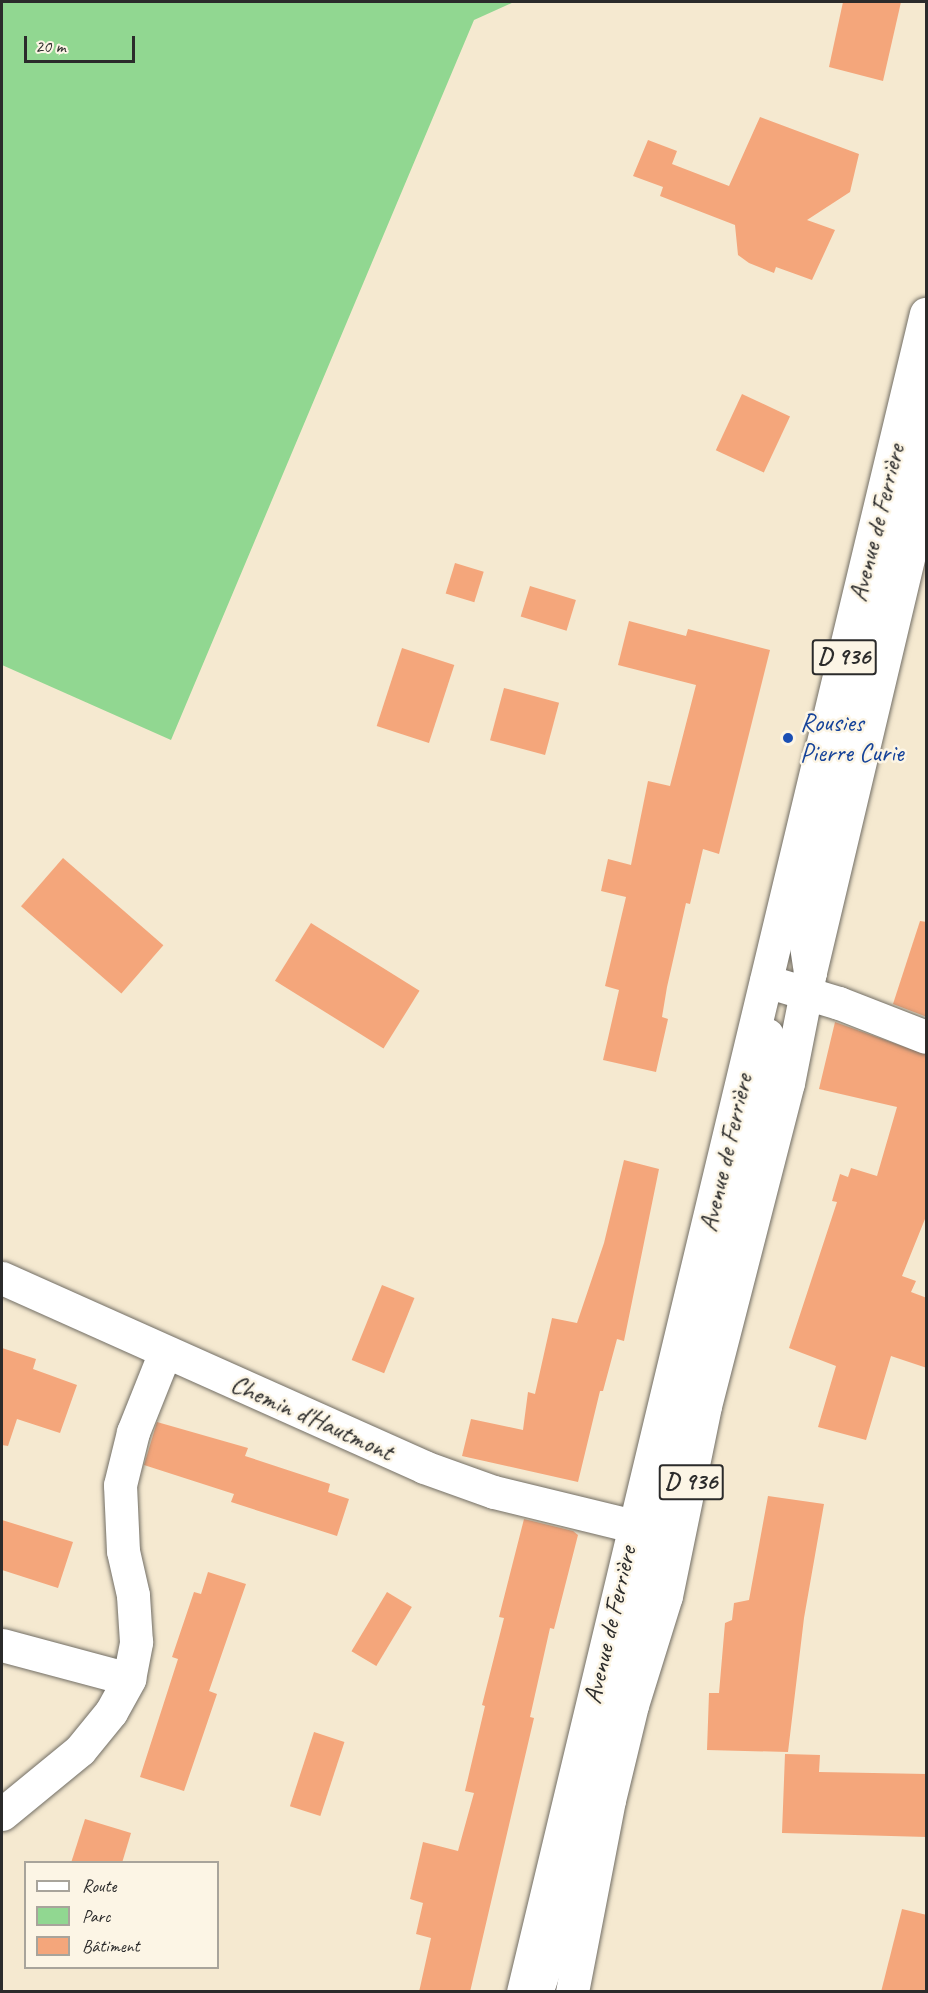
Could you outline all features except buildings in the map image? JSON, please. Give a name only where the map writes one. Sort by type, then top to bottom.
[{"type":"main road","name":"Avenue de Ferrière","points":[[523,1992],[646,1528],[763,991],[927,314]]},
{"type":"main road","points":[[808,982],[803,926],[927,393]]},
{"type":"main road","name":"Avenue de Ferrière","points":[[572,1992],[609,1800],[672,1570],[705,1406],[788,1083],[808,982],[927,483]]},
{"type":"main road","points":[[763,991],[808,982],[839,1003],[927,1037]]},
{"type":"main road","name":"Chemin d'Hautmont","points":[[2,1278],[424,1467],[494,1492],[646,1528]]},
{"type":"main road","points":[[2,1814],[80,1750],[111,1712],[129,1679],[136,1642],[133,1595],[123,1551],[120,1485],[133,1432],[165,1352]]},
{"type":"main road","points":[[536,1992],[562,1912],[646,1528],[672,1511],[689,1489]]},
{"type":"main road","points":[[646,1528],[660,1546],[672,1570]]},
{"type":"main road","points":[[2,1644],[129,1679]]},
{"type":"green space","points":[[2,2],[514,2],[474,20],[171,740],[2,665]]},
{"type":"place","name":"Rousies Pierre Curie","points":[[788,738]]}]
